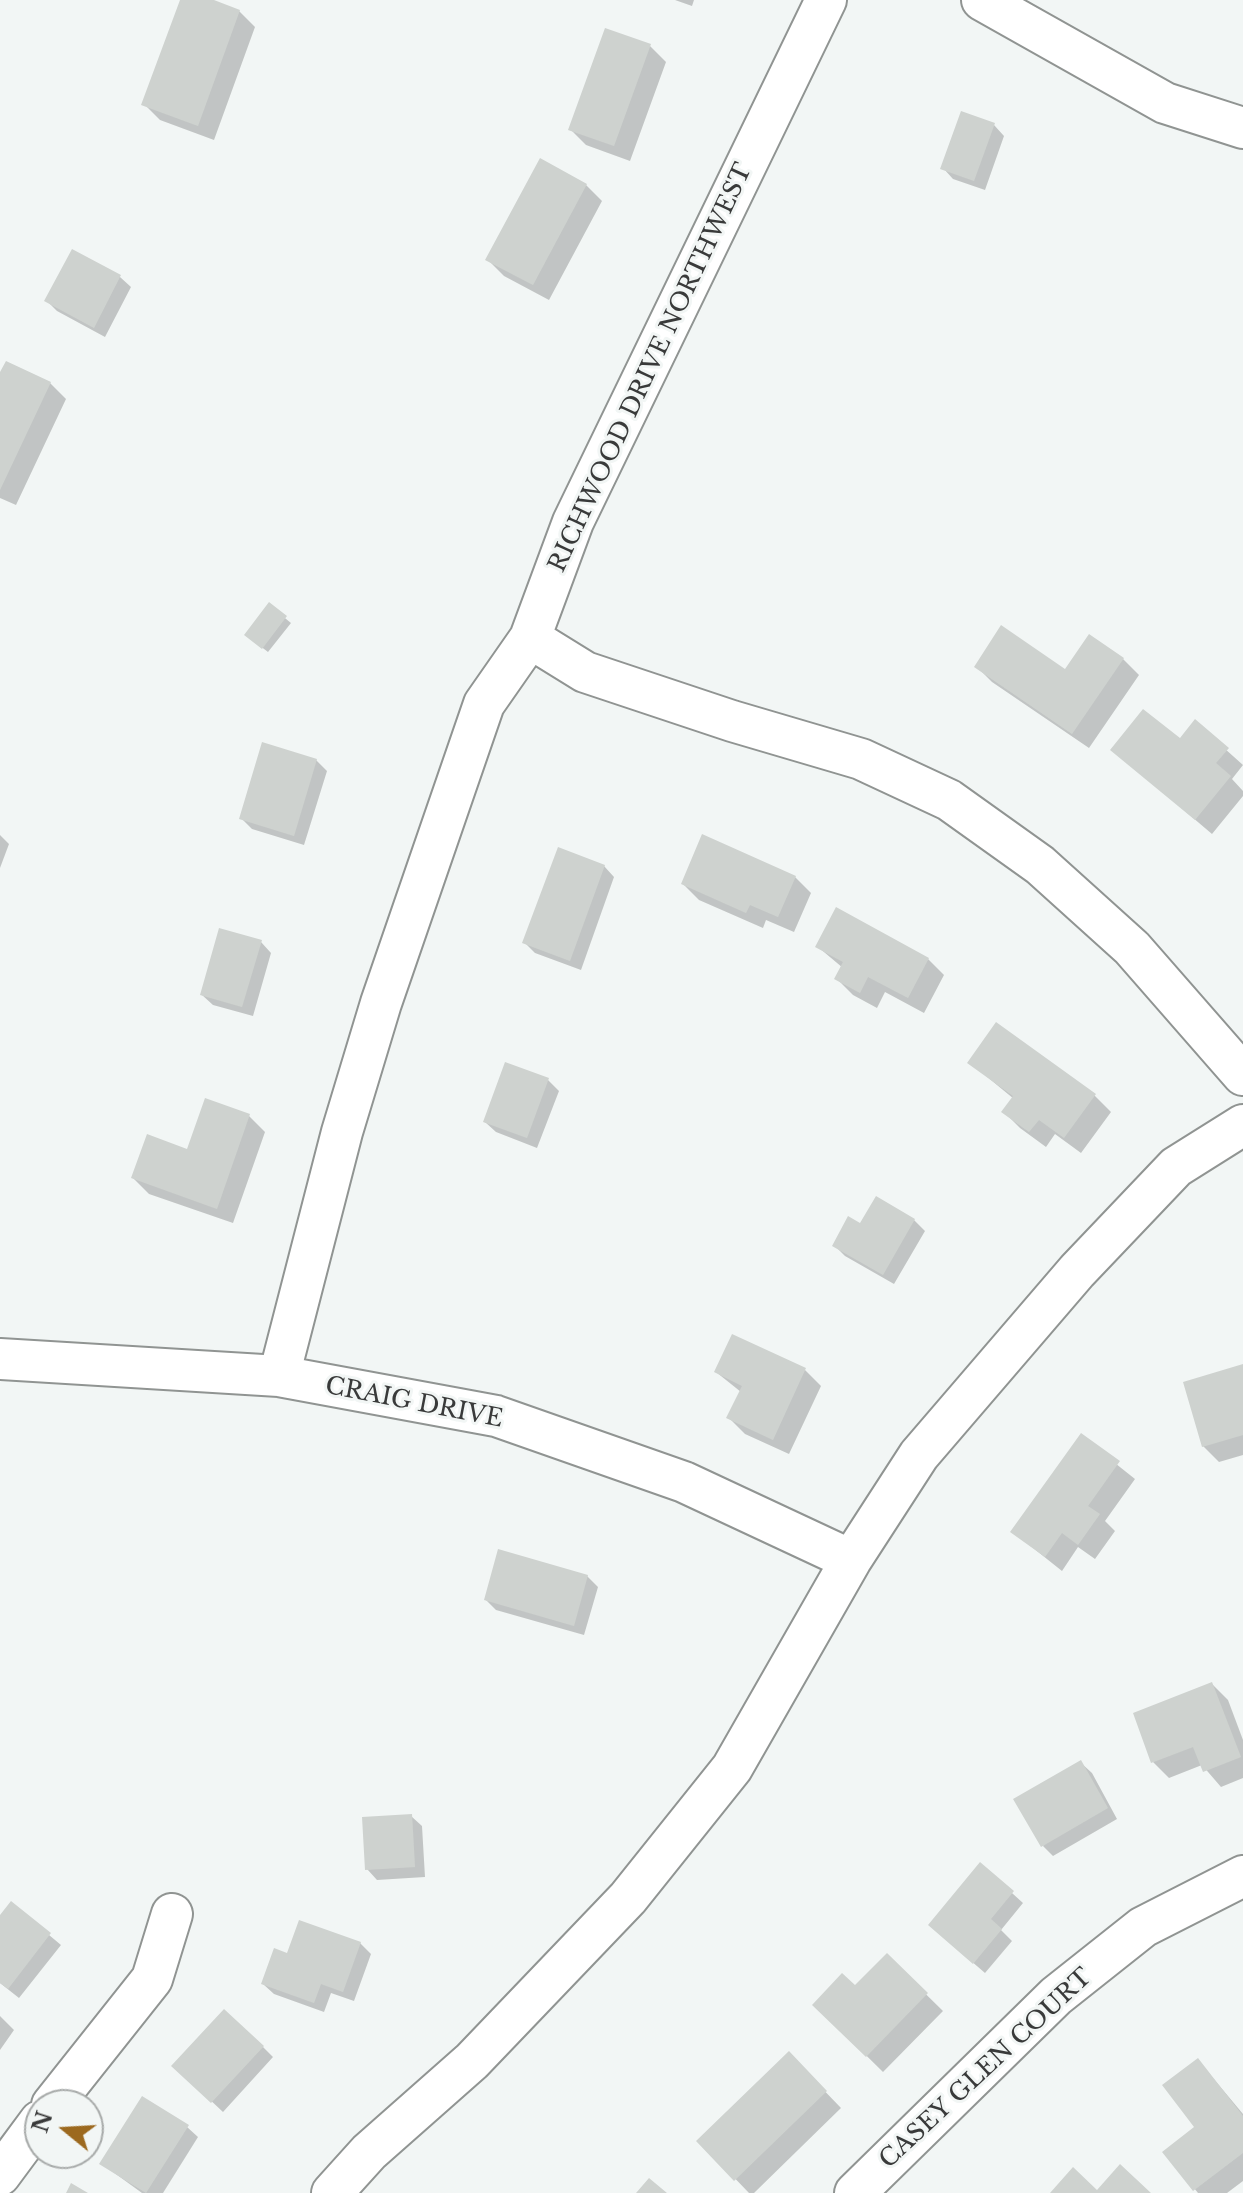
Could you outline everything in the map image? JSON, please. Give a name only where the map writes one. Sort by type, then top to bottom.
[{"type":"street","name":"RICHWOOD DRIVE NORTHWEST","points":[[279,1376],[342,1132],[381,1003],[484,704],[530,638],[573,522],[826,0]]},
{"type":"street","points":[[982,0],[1165,103],[1243,128]]},
{"type":"street","points":[[530,638],[585,672],[732,721],[861,759],[949,800],[1040,865],[1132,948],[1243,1075]]},
{"type":"street","points":[[332,2193],[369,2152],[472,2061],[628,1898],[732,1768],[851,1560],[919,1455],[1077,1271],[1176,1167],[1243,1125]]},
{"type":"street","name":"CRAIG DRIVE","points":[[0,1359],[279,1376],[496,1416],[684,1482],[851,1560]]},
{"type":"street","name":"CASEY GLEN COURT","points":[[855,2193],[1056,1996],[1143,1927],[1243,1876]]},
{"type":"street","points":[[65,2089],[152,1979],[172,1914]]},
{"type":"street","points":[[0,2175],[24,2143]]},
{"type":"building","points":[[180,0],[214,0],[240,10],[198,126],[141,105]]},
{"type":"building","points":[[605,28],[651,44],[614,146],[568,130]]},
{"type":"building","points":[[961,111],[995,123],[974,181],[940,169]]},
{"type":"building","points":[[540,158],[587,184],[533,285],[485,260]]},
{"type":"building","points":[[72,249],[121,275],[94,328],[44,301]]},
{"type":"building","points":[[6,361],[51,382],[0,490],[0,372]]},
{"type":"building","points":[[269,602],[287,616],[262,649],[244,635]]},
{"type":"building","points":[[1001,625],[1065,669],[1089,634],[1124,658],[1072,734],[974,667]]},
{"type":"building","points":[[1143,709],[1180,738],[1195,719],[1229,748],[1216,763],[1231,776],[1195,820],[1110,750]]},
{"type":"building","points":[[262,742],[317,759],[294,836],[239,819]]},
{"type":"building","points":[[702,834],[796,876],[778,917],[750,905],[746,913],[681,884]]},
{"type":"building","points":[[558,847],[605,865],[570,961],[522,943]]},
{"type":"building","points":[[836,907],[929,958],[908,998],[868,977],[860,993],[834,979],[843,962],[815,947]]},
{"type":"building","points":[[219,928],[262,940],[242,1007],[200,995]]},
{"type":"building","points":[[996,1022],[1096,1094],[1064,1138],[1039,1120],[1029,1132],[1001,1112],[1013,1096],[967,1063]]},
{"type":"building","points":[[505,1062],[549,1078],[527,1138],[483,1122]]},
{"type":"building","points":[[205,1098],[250,1114],[217,1209],[131,1178],[147,1134],[187,1149]]},
{"type":"building","points":[[876,1196],[915,1219],[883,1275],[832,1246],[848,1216],[860,1223]]},
{"type":"building","points":[[732,1334],[806,1368],[773,1440],[726,1418],[742,1386],[714,1372]]},
{"type":"building","points":[[1243,1364],[1243,1435],[1202,1447],[1183,1382]]},
{"type":"building","points":[[1081,1433],[1120,1461],[1088,1506],[1100,1514],[1078,1545],[1062,1533],[1045,1557],[1010,1532]]},
{"type":"building","points":[[498,1549],[588,1575],[574,1626],[484,1600]]},
{"type":"building","points":[[1212,1682],[1241,1757],[1203,1772],[1193,1747],[1151,1763],[1133,1713]]},
{"type":"building","points":[[1081,1760],[1108,1808],[1041,1847],[1013,1799]]},
{"type":"building","points":[[412,1814],[415,1867],[365,1870],[362,1817]]},
{"type":"building","points":[[980,1862],[1014,1891],[991,1919],[1002,1929],[973,1964],[928,1925]]},
{"type":"building","points":[[11,1901],[51,1933],[8,1989],[0,1983],[0,1915]]},
{"type":"building","points":[[299,1920],[361,1942],[343,1992],[321,1984],[314,2003],[261,1984],[274,1948],[287,1953]]},
{"type":"building","points":[[887,1953],[928,1993],[866,2057],[812,2005],[842,1973],[855,1985]]},
{"type":"building","points":[[224,2009],[264,2046],[211,2103],[171,2066]]},
{"type":"building","points":[[789,2051],[827,2091],[734,2181],[696,2141]]},
{"type":"building","points":[[1198,2058],[1243,2116],[1243,2153],[1193,2191],[1162,2152],[1194,2127],[1162,2085]]},
{"type":"building","points":[[142,2096],[189,2125],[146,2193],[104,2167],[104,2156]]},
{"type":"building","points":[[1120,2164],[1151,2193],[1050,2193],[1073,2167],[1097,2190]]},
{"type":"building","points":[[649,2178],[667,2193],[636,2193]]},
{"type":"building","points":[[71,2183],[88,2193],[66,2193]]}]
